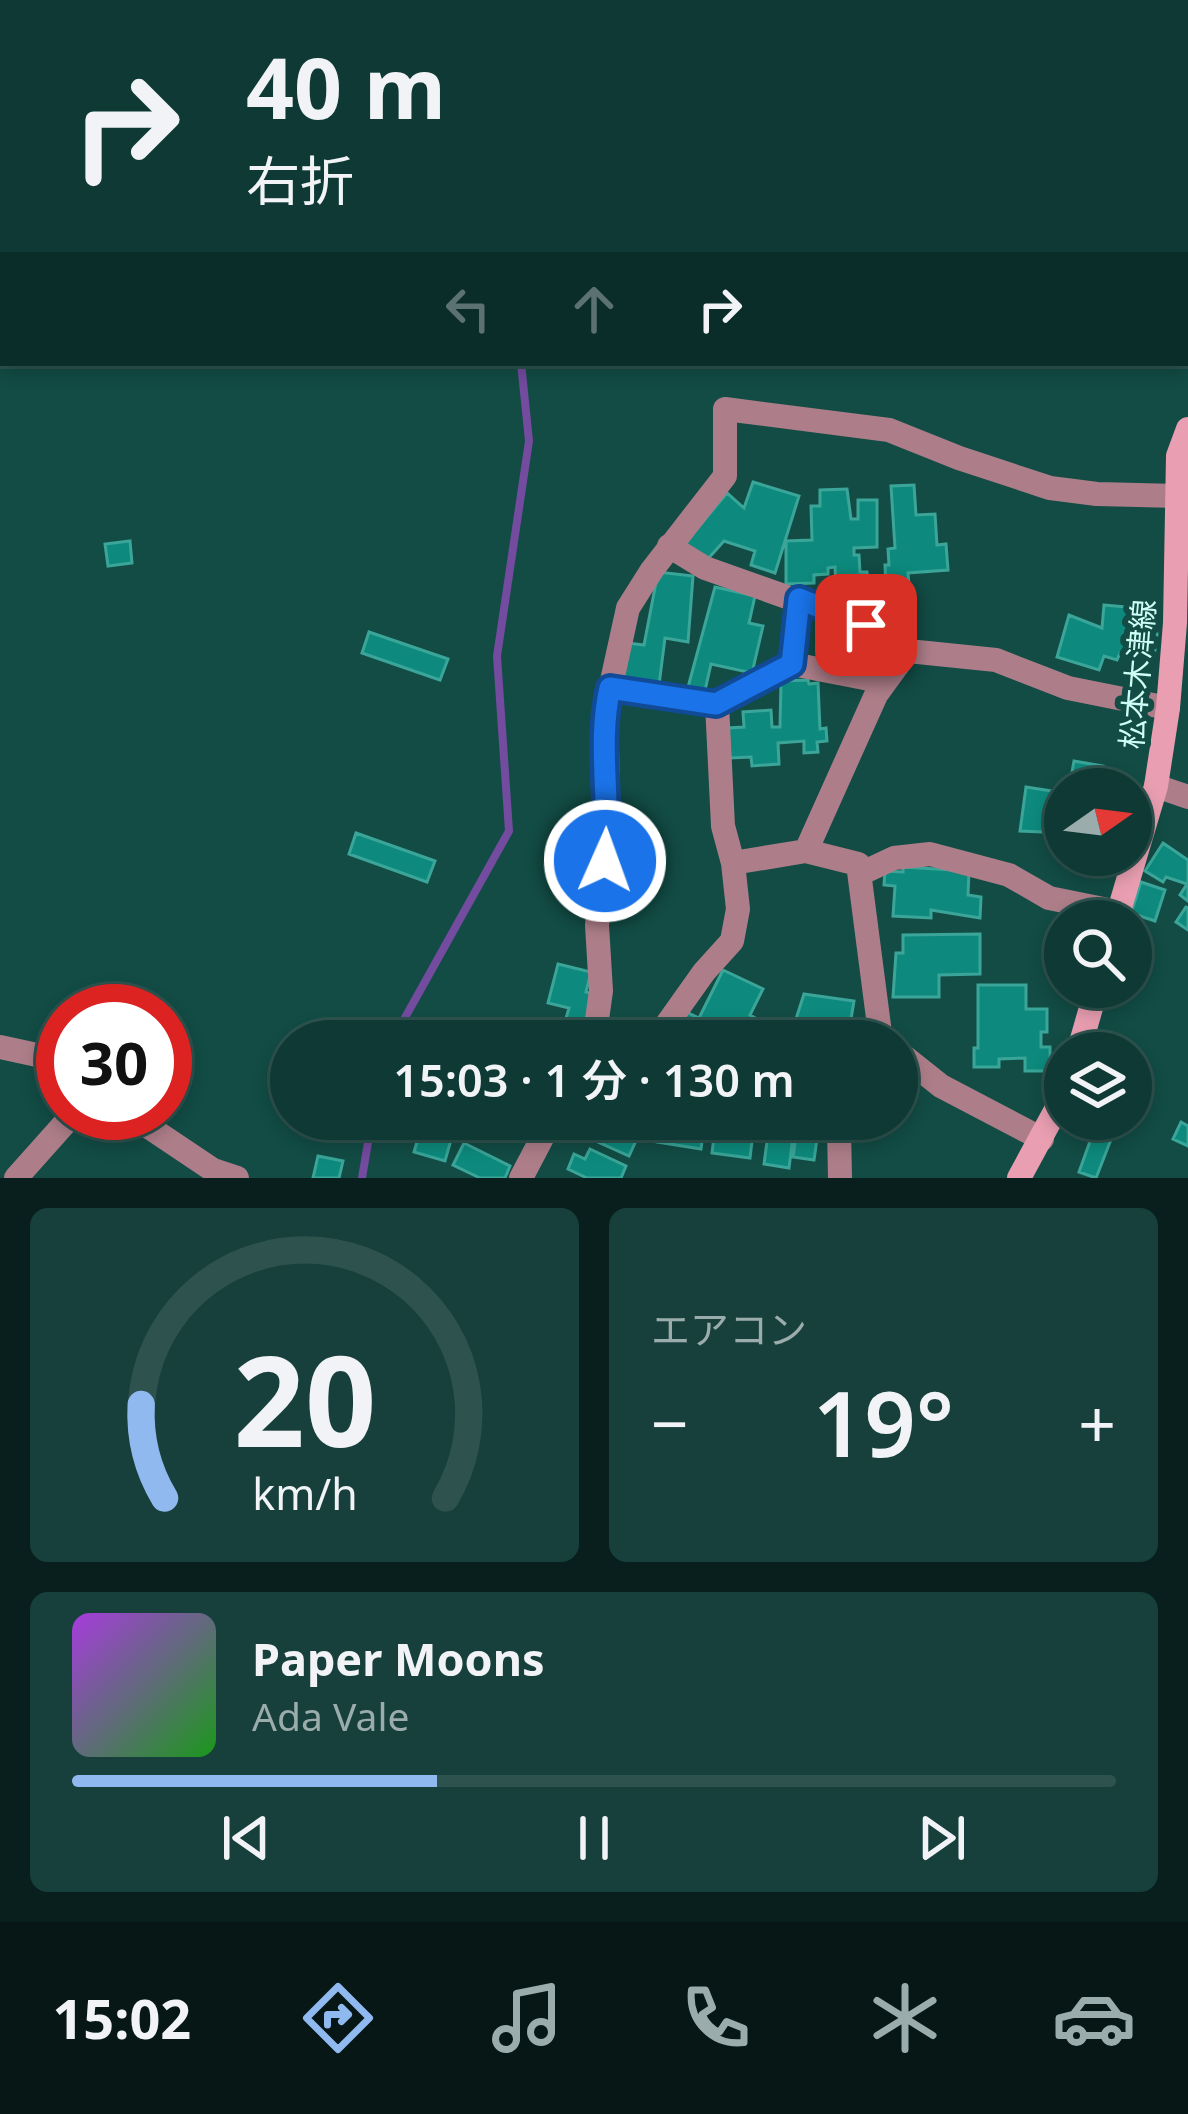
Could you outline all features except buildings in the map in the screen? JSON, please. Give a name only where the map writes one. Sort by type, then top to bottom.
[{"type":"main road","name":"松本木津線","points":[[1122,900],[1156,786],[1168,708],[1175,623],[1178,456],[1188,429]]},
{"type":"main road","points":[[1019,1178],[1044,1135]]},
{"type":"street","points":[[597,1020],[601,991],[597,925],[609,826],[606,708],[610,688],[628,608],[669,546],[725,476],[725,409],[889,430],[1050,488],[1178,496]]},
{"type":"street","points":[[669,546],[706,568],[866,625],[908,651],[996,660],[1068,688],[1168,708]]},
{"type":"street","points":[[792,664],[799,599]]},
{"type":"street","points":[[806,851],[885,682],[908,651]]},
{"type":"street","points":[[610,688],[716,704],[792,664],[885,682]]},
{"type":"street","points":[[670,1020],[732,941],[738,909],[724,826],[716,704]]},
{"type":"street","points":[[1156,786],[1188,797]]},
{"type":"street","points":[[733,863],[806,851],[857,864],[882,1020]]},
{"type":"street","points":[[860,874],[894,858],[930,854],[1010,875],[1056,900]]},
{"type":"street","points":[[0,1047],[36,1054]]},
{"type":"street","points":[[918,1068],[941,1086],[1042,1139]]},
{"type":"street","points":[[16,1178],[50,1140]]},
{"type":"street","points":[[168,1140],[213,1170],[237,1178]]},
{"type":"street","points":[[521,1178],[542,1140]]},
{"type":"street","points":[[839,1140],[840,1178]]},
{"type":"waterway","points":[[404,1020],[509,831],[497,656],[529,441],[521,366]]},
{"type":"waterway","points":[[362,1178],[368,1140]]},
{"type":"route","points":[[605,861],[610,688],[716,704],[792,664],[799,599],[866,625]]}]
